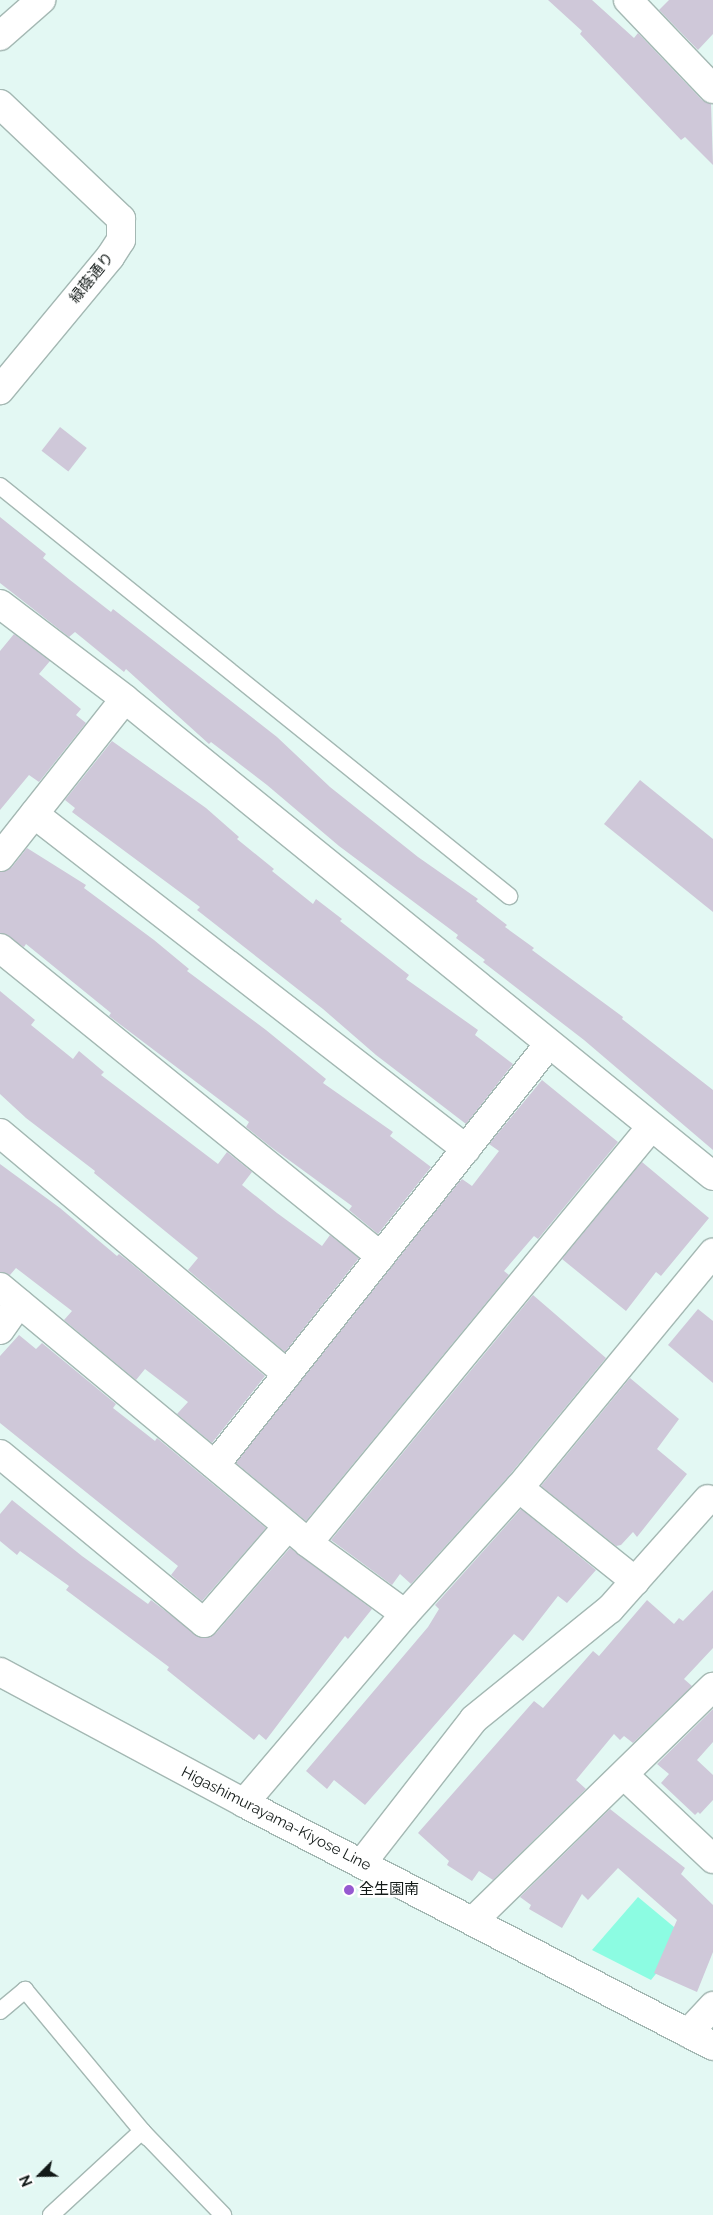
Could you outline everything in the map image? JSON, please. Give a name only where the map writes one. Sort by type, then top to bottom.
[{"type":"street","points":[[0,36],[41,0]]},
{"type":"street","points":[[628,0],[713,89]]},
{"type":"street","name":"緑蔭通り","points":[[0,104],[121,219],[121,240],[110,257],[0,390]]},
{"type":"street","points":[[3,612],[125,699],[650,1127],[713,1176]]},
{"type":"street","points":[[0,856],[125,699]]},
{"type":"street","points":[[34,814],[466,1149]]},
{"type":"street","points":[[0,948],[381,1256]]},
{"type":"street","points":[[215,1465],[549,1044]]},
{"type":"street","points":[[0,1454],[204,1623],[298,1534],[650,1127]]},
{"type":"street","points":[[0,1133],[287,1374]]},
{"type":"street","points":[[244,1803],[405,1614],[519,1488],[713,1253]]},
{"type":"street","points":[[0,1330],[10,1295],[298,1534],[405,1614]]},
{"type":"street","points":[[519,1488],[635,1582]]},
{"type":"street","points":[[362,1863],[474,1718],[610,1609],[708,1499]]},
{"type":"street","name":"Higashimurayama-Kiyose Line","points":[[0,1672],[244,1803],[474,1920],[713,2046]]},
{"type":"street","points":[[474,1920],[625,1776],[713,1687]]},
{"type":"street","points":[[625,1776],[713,1859]]},
{"type":"street","points":[[688,2033],[713,2006]]},
{"type":"lane","points":[[0,486],[509,896]]},
{"type":"lane","points":[[0,2011],[25,1990],[149,2139]]},
{"type":"lane","points":[[51,2215],[142,2131],[223,2215]]},
{"type":"green space","points":[[638,1897],[686,1937],[651,1980],[592,1950]]},
{"type":"building","points":[[548,0],[592,0],[634,38],[638,33],[702,100],[711,104],[713,165],[685,137],[681,140],[580,34],[582,31]]},
{"type":"building","points":[[669,0],[713,0],[713,34],[698,50],[659,10]]},
{"type":"building","points":[[60,427],[87,448],[68,472],[42,451]]},
{"type":"building","points":[[0,517],[46,554],[43,558],[70,580],[111,612],[113,609],[277,737],[330,787],[418,857],[478,899],[476,901],[507,925],[505,927],[534,948],[532,950],[623,1017],[622,1019],[713,1090],[713,1150],[584,1040],[483,962],[485,960],[456,938],[458,935],[339,846],[267,785],[211,742],[209,744],[126,669],[124,672],[75,632],[69,637],[0,583]]},
{"type":"building","points":[[14,634],[50,661],[39,674],[81,709],[76,715],[86,723],[39,782],[29,775],[0,810],[0,651]]},
{"type":"building","points":[[112,741],[206,808],[239,837],[237,839],[274,869],[272,871],[313,904],[316,899],[342,919],[340,921],[409,975],[406,979],[478,1030],[475,1035],[513,1064],[466,1124],[376,1055],[323,1009],[197,910],[200,907],[72,812],[75,808],[65,800]]},
{"type":"building","points":[[640,780],[713,839],[713,912],[604,824]]},
{"type":"building","points":[[27,848],[86,885],[84,888],[154,940],[189,969],[187,971],[266,1030],[326,1079],[323,1083],[393,1132],[390,1136],[431,1167],[378,1234],[349,1210],[352,1206],[246,1127],[249,1122],[109,1016],[111,1013],[26,944],[24,947],[0,933],[0,872],[12,867]]},
{"type":"building","points":[[0,991],[35,1020],[31,1025],[73,1059],[79,1051],[104,1072],[101,1075],[218,1164],[227,1152],[252,1172],[242,1185],[277,1213],[322,1246],[330,1235],[359,1258],[285,1352],[188,1270],[198,1258],[94,1173],[95,1171],[26,1118],[0,1094]]},
{"type":"building","points":[[542,1080],[618,1142],[538,1239],[534,1236],[504,1271],[509,1275],[306,1521],[236,1463],[456,1186],[462,1179],[472,1186],[499,1151],[489,1144]]},
{"type":"building","points":[[642,1162],[709,1218],[661,1276],[656,1272],[626,1311],[562,1259]]},
{"type":"building","points":[[0,1164],[60,1208],[117,1256],[119,1254],[127,1260],[265,1376],[212,1443],[177,1414],[188,1402],[145,1369],[136,1380],[64,1320],[72,1311],[16,1268],[10,1275],[0,1272]]},
{"type":"building","points":[[533,1295],[606,1358],[507,1478],[411,1584],[400,1574],[392,1585],[331,1540]]},
{"type":"building","points":[[698,1309],[713,1321],[713,1383],[668,1345]]},
{"type":"building","points":[[19,1335],[36,1349],[42,1343],[116,1404],[113,1408],[155,1441],[157,1438],[266,1528],[202,1601],[171,1575],[178,1566],[0,1423],[0,1356]]},
{"type":"building","points":[[630,1378],[679,1419],[657,1449],[687,1474],[637,1537],[633,1532],[621,1545],[616,1546],[541,1486]]},
{"type":"building","points":[[12,1500],[82,1556],[148,1604],[151,1600],[201,1638],[216,1633],[290,1548],[372,1609],[348,1639],[345,1636],[266,1740],[259,1734],[254,1740],[167,1670],[169,1667],[66,1590],[69,1586],[20,1551],[17,1555],[0,1541],[0,1514]]},
{"type":"building","points":[[521,1509],[596,1570],[567,1603],[558,1596],[523,1641],[514,1634],[365,1805],[334,1780],[327,1789],[306,1771],[428,1627],[439,1609],[435,1605]]},
{"type":"building","points":[[713,1590],[713,1648],[684,1679],[692,1686],[633,1743],[624,1736],[620,1740],[614,1734],[576,1780],[586,1789],[493,1880],[479,1871],[472,1881],[447,1865],[449,1861],[418,1833],[534,1701],[543,1708],[593,1651],[599,1656],[647,1600],[674,1624],[679,1618],[683,1621]]},
{"type":"building","points":[[713,1709],[713,1742],[697,1760],[713,1775],[713,1800],[700,1814],[698,1812],[695,1815],[661,1783],[669,1774],[657,1764]]},
{"type":"building","points":[[610,1809],[685,1868],[681,1874],[713,1905],[713,1952],[697,1992],[654,1973],[677,1920],[618,1868],[588,1900],[582,1894],[562,1928],[529,1909],[531,1905],[520,1897]]},
{"type":"place","name":"全生園南","points":[[349,1890]]}]
